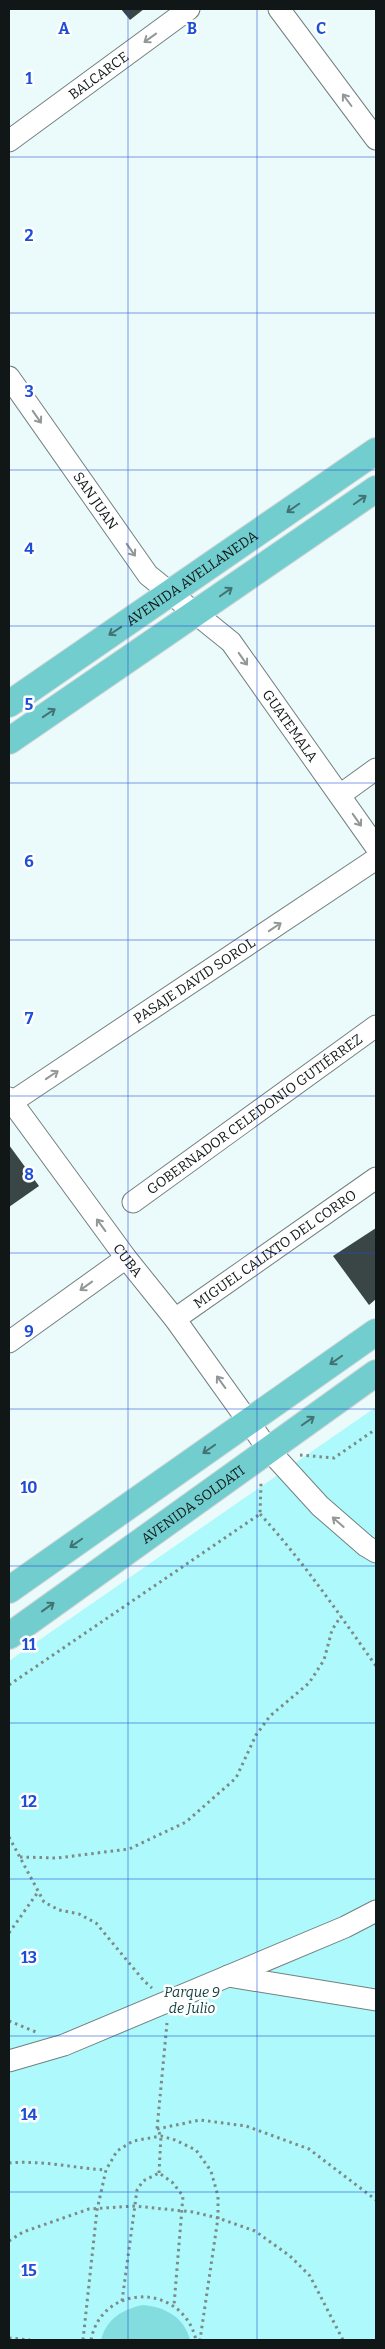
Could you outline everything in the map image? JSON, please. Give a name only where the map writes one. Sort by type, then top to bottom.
[{"type":"main road","name":"AVENIDA AVELLANEDA","points":[[9,704],[376,451]]},
{"type":"main road","points":[[9,741],[376,488]]},
{"type":"main road","points":[[9,1590],[376,1332]]},
{"type":"main road","name":"AVENIDA SOLDATI","points":[[9,1636],[274,1456],[376,1373]]},
{"type":"street","name":"BALCARCE","points":[[9,141],[189,9]]},
{"type":"street","points":[[279,9],[376,139]]},
{"type":"street","name":"SAN JUAN","points":[[9,378],[148,575],[169,594],[196,612]]},
{"type":"street","name":"GUATEMALA","points":[[196,612],[231,642],[376,847]]},
{"type":"street","points":[[340,795],[376,769]]},
{"type":"street","name":"PASAJE DAVID SOROL","points":[[10,1100],[376,859]]},
{"type":"street","name":"GOBERNADOR CELEDONIO GUTIÉRREZ","points":[[133,1202],[376,1026]]},
{"type":"street","name":"CUBA","points":[[10,1100],[126,1258],[175,1319],[274,1456],[320,1506],[366,1546],[376,1552]]},
{"type":"street","name":"MIGUEL CALIXTO DEL CORRO","points":[[175,1319],[376,1178]]},
{"type":"street","points":[[9,1342],[126,1258]]},
{"type":"street","points":[[9,2060],[64,2044],[345,1927],[376,1911]]},
{"type":"street","points":[[228,1976],[376,2000]]},
{"type":"path","points":[[376,1429],[334,1458],[294,1455],[274,1456],[262,1477],[260,1514],[280,1536],[341,1616],[376,1666]]},
{"type":"path","points":[[9,1685],[260,1514]]},
{"type":"path","points":[[20,1857],[57,1858],[129,1849],[186,1822],[236,1778],[256,1735],[270,1716],[309,1683],[324,1660],[332,1630],[341,1616]]},
{"type":"path","points":[[9,1837],[44,1902],[59,1910],[79,1914],[96,1923],[144,1981],[169,2001],[157,2129],[162,2136],[159,2173]]},
{"type":"path","points":[[9,1933],[38,1892]]},
{"type":"path","points":[[157,2129],[200,2120],[246,2126],[309,2149],[376,2200]]},
{"type":"path","points":[[83,2340],[97,2210],[106,2170],[117,2151],[133,2141],[162,2136],[196,2150],[211,2171],[218,2196],[218,2218],[198,2340]]},
{"type":"path","points":[[9,2163],[24,2162],[106,2170]]},
{"type":"path","points":[[122,2301],[137,2190],[143,2181],[159,2173]]},
{"type":"path","points":[[159,2173],[172,2182],[182,2196],[183,2211],[174,2305]]},
{"type":"path","points":[[9,2241],[24,2232],[89,2209],[97,2210],[135,2206],[183,2211],[218,2218],[255,2231],[297,2262],[310,2276],[344,2340]]},
{"type":"path","points":[[90,2340],[99,2320],[106,2311],[122,2301],[141,2296],[151,2296],[174,2305],[188,2319],[198,2340]]},
{"type":"path","points":[[9,2338],[30,2340]]},
{"type":"green space","name":"Parque 9 de Julio","points":[[376,1407],[376,2340],[9,2340],[9,1661]]},
{"type":"shaded area","points":[[143,2305],[159,2308],[178,2319],[190,2340],[101,2340],[107,2326],[116,2316],[129,2309]]},
{"type":"building","points":[[121,9],[144,9],[130,20]]},
{"type":"building","points":[[9,1145],[39,1186],[9,1207]]},
{"type":"building","points":[[376,1228],[376,1299],[369,1305],[333,1256]]}]
